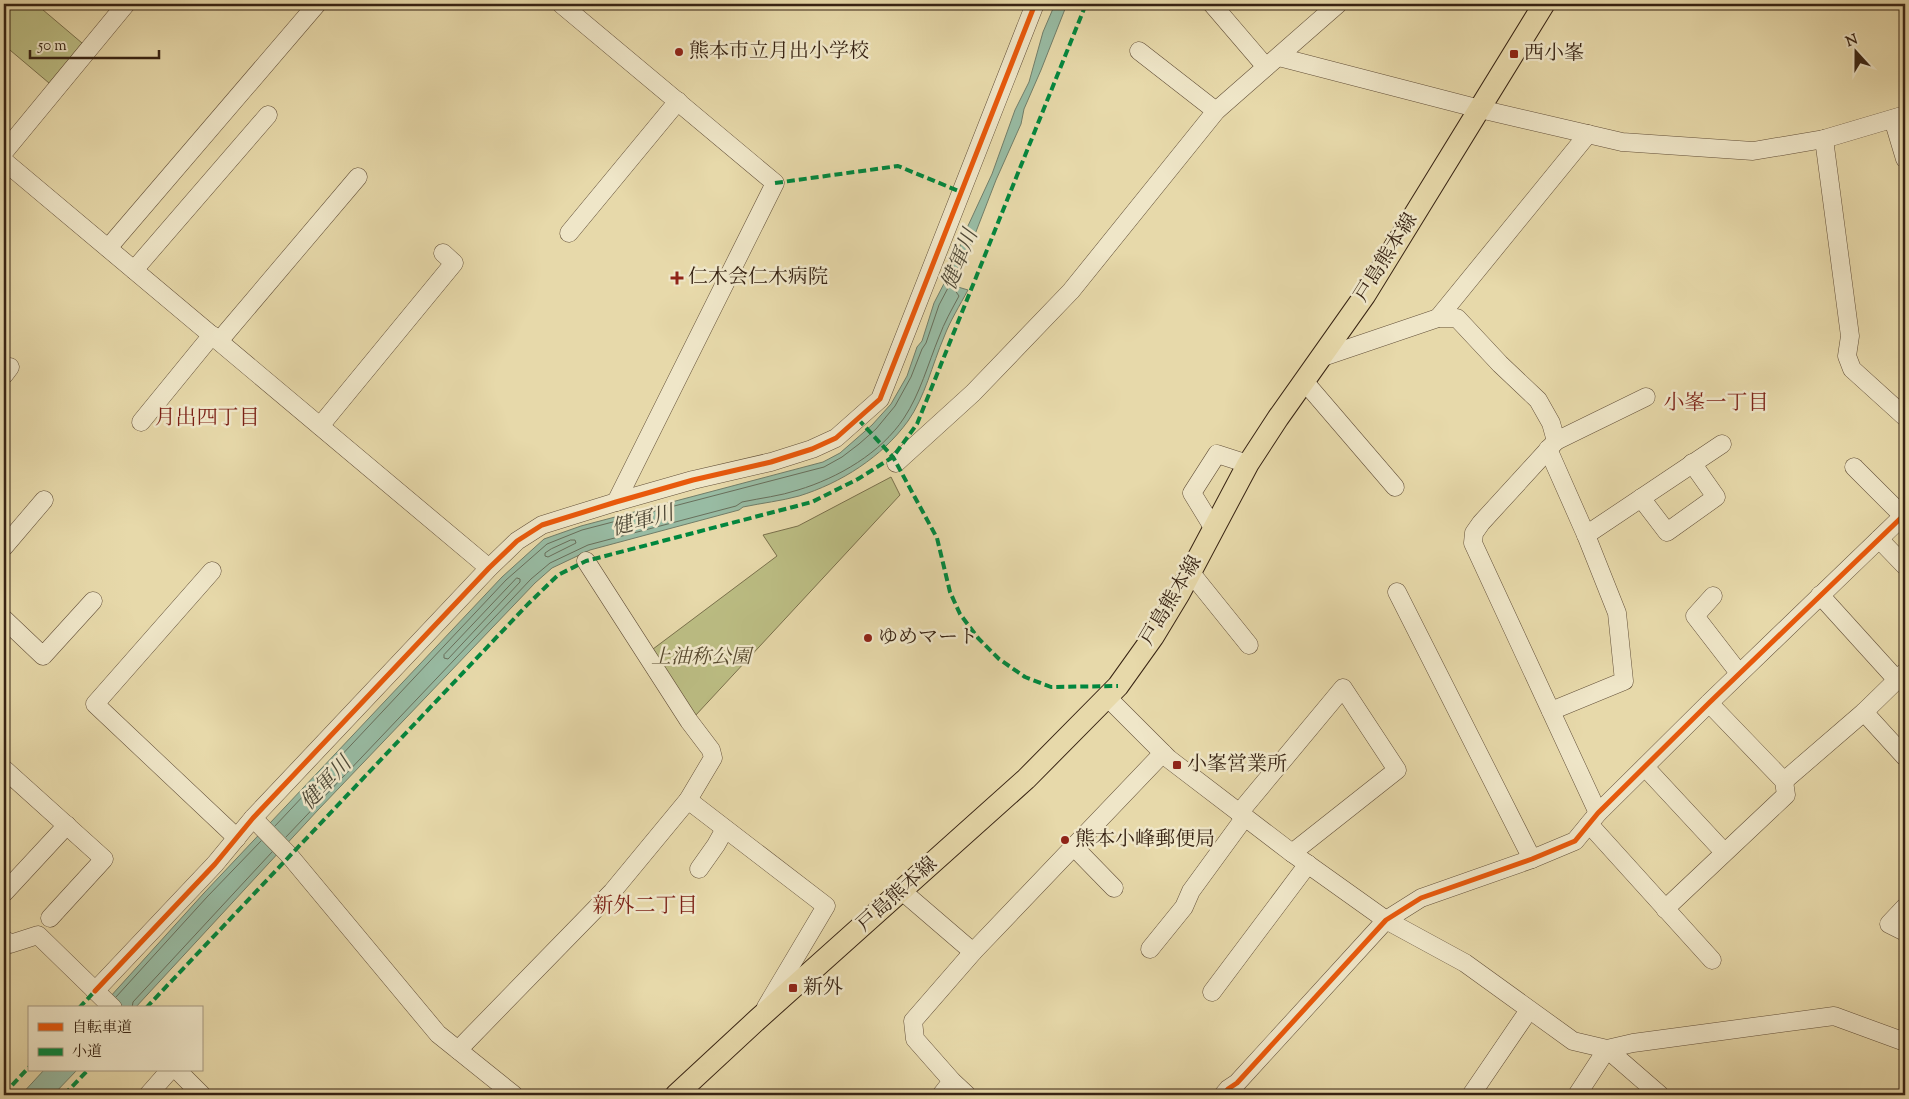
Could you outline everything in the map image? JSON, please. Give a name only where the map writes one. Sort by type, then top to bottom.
[{"type":"main road","name":"戸島熊本線","points":[[676,1095],[1026,779],[1108,698],[1153,637],[1191,573],[1248,464],[1304,380],[1365,295],[1544,4]]},
{"type":"street","points":[[108,248],[317,4]]},
{"type":"street","points":[[561,4],[775,183],[616,502]]},
{"type":"street","points":[[96,992],[489,568],[517,541],[542,525],[693,480],[771,462],[812,449],[836,438],[880,399],[1035,4]]},
{"type":"street","points":[[1212,4],[1273,62],[1622,142],[1754,151],[1824,139],[1899,117],[1905,159]]},
{"type":"street","points":[[4,152],[119,6]]},
{"type":"street","points":[[896,463],[973,393],[1071,291],[1216,111],[1273,62],[1327,7]]},
{"type":"street","points":[[1139,51],[1216,111]]},
{"type":"street","points":[[569,233],[678,101]]},
{"type":"street","points":[[134,270],[268,114]]},
{"type":"street","points":[[1438,318],[1588,134]]},
{"type":"street","points":[[1824,139],[1850,336],[1847,356],[1852,369],[1905,417]]},
{"type":"street","points":[[4,161],[489,568]]},
{"type":"street","points":[[141,422],[358,177]]},
{"type":"street","points":[[320,426],[454,263],[443,253]]},
{"type":"street","points":[[1320,358],[1438,318],[1457,318],[1538,400],[1550,423],[1552,445],[1616,613],[1624,681],[1551,711]]},
{"type":"street","points":[[1304,380],[1395,487]]},
{"type":"street","points":[[1646,397],[1552,445],[1480,523],[1474,533],[1473,543],[1551,711],[1593,819],[1665,909],[1712,960]]},
{"type":"street","points":[[1586,534],[1722,444]]},
{"type":"street","points":[[1214,529],[1192,493],[1217,454],[1248,464]]},
{"type":"street","points":[[1641,498],[1667,532],[1716,497],[1692,463]]},
{"type":"street","points":[[1223,1095],[1228,1089],[1238,1083],[1386,920],[1421,898],[1532,859],[1575,841],[1593,819],[1645,766],[1904,515],[1854,467]]},
{"type":"street","points":[[4,547],[44,500]]},
{"type":"street","points":[[1879,539],[1905,566]]},
{"type":"street","points":[[458,1050],[612,892],[688,800],[713,758],[711,750],[689,721],[586,561]]},
{"type":"street","points":[[212,571],[95,704],[237,838]]},
{"type":"street","points":[[1191,573],[1249,645]]},
{"type":"street","points":[[1397,592],[1532,859]]},
{"type":"street","points":[[1784,781],[1864,712],[1901,676],[1820,595]]},
{"type":"street","points":[[1714,596],[1695,616],[1739,673]]},
{"type":"street","points":[[4,619],[43,656],[93,601]]},
{"type":"street","points":[[1150,949],[1184,907],[1191,891],[1242,815],[1343,688],[1397,770],[1292,853]]},
{"type":"street","points":[[1108,698],[1163,753],[1292,853],[1386,920],[1465,963],[1573,1041],[1607,1050],[1660,1095]]},
{"type":"street","points":[[1665,909],[1786,796],[1784,781],[1709,703]]},
{"type":"street","points":[[1864,712],[1905,757]]},
{"type":"street","points":[[966,1095],[946,1088],[915,1039],[913,1021],[973,952],[1163,753]]},
{"type":"street","points":[[1645,766],[1724,852]]},
{"type":"street","points":[[4,769],[104,859],[50,918]]},
{"type":"street","points":[[688,800],[826,906],[758,1019]]},
{"type":"street","points":[[256,821],[289,856],[438,1034],[514,1095]]},
{"type":"street","points":[[4,894],[67,825]]},
{"type":"street","points":[[699,868],[725,829]]},
{"type":"street","points":[[1074,847],[1114,888]]},
{"type":"street","points":[[1212,992],[1308,864]]},
{"type":"street","points":[[902,891],[973,952]]},
{"type":"street","points":[[1905,907],[1889,924],[1905,932]]},
{"type":"street","points":[[7,942],[38,934],[111,1006]]},
{"type":"street","points":[[1471,1095],[1529,1010]]},
{"type":"street","points":[[1577,1095],[1607,1050],[1634,1042],[1834,1016],[1905,1042]]},
{"type":"street","points":[[148,1095],[168,1072]]},
{"type":"street","points":[[179,1072],[202,1095]]},
{"type":"green space","points":[[4,4],[36,4],[82,43],[49,83],[4,45]]},
{"type":"green space","name":"上油称公園","points":[[891,477],[900,495],[695,716],[653,649],[777,556],[763,535],[798,526]]},
{"type":"water","name":"健軍川","points":[[1055,4],[1067,4],[1024,109],[1021,124],[996,180],[960,273],[957,283],[958,287],[968,290],[946,331],[919,402],[898,434],[860,467],[815,491],[792,498],[743,507],[739,510],[590,550],[552,568],[535,583],[318,810],[137,1006],[102,1006],[204,893],[502,577],[544,539],[581,526],[823,462],[840,453],[872,425],[891,404],[907,376],[917,347],[922,341],[934,303],[951,270],[967,228],[992,174],[1015,110],[1029,82],[1043,32]]},
{"type":"water","points":[[42,1072],[75,1072],[53,1095],[21,1095]]},
{"type":"marked path","points":[[148,1006],[528,604],[558,575],[586,561],[812,502],[858,479],[893,457],[917,424],[1086,4]]},
{"type":"marked path","points":[[775,183],[898,166],[961,192]]},
{"type":"marked path","points":[[858,419],[893,457],[937,538],[950,592],[960,614],[978,638],[999,659],[1025,677],[1051,687],[1118,686]]},
{"type":"marked path","points":[[81,1006],[95,991]]},
{"type":"marked path","points":[[4,1094],[28,1068]]},
{"type":"marked path","points":[[64,1095],[86,1072]]},
{"type":"cycle path","points":[[95,991],[215,864],[253,818],[489,568],[517,541],[542,525],[693,480],[771,462],[812,449],[836,438],[880,399],[1035,4]]},
{"type":"cycle path","points":[[1223,1095],[1237,1083],[1386,920],[1421,898],[1532,859],[1575,841],[1598,813],[1709,703],[1905,514]]},
{"type":"place","name":"熊本市立月出小学校","points":[[679,52]]},
{"type":"place","name":"西小峯","points":[[1514,54]]},
{"type":"place","name":"仁木会仁木病院","points":[[677,278]]},
{"type":"place","name":"ゆめマート","points":[[868,638]]},
{"type":"place","name":"小峯営業所","points":[[1177,765]]},
{"type":"place","name":"熊本小峰郵便局","points":[[1065,840]]},
{"type":"place","name":"新外","points":[[793,988]]},
{"type":"district","name":"小峯一丁目","points":[[1716,404]]},
{"type":"district","name":"月出四丁目","points":[[207,419]]},
{"type":"district","name":"新外二丁目","points":[[645,907]]}]
